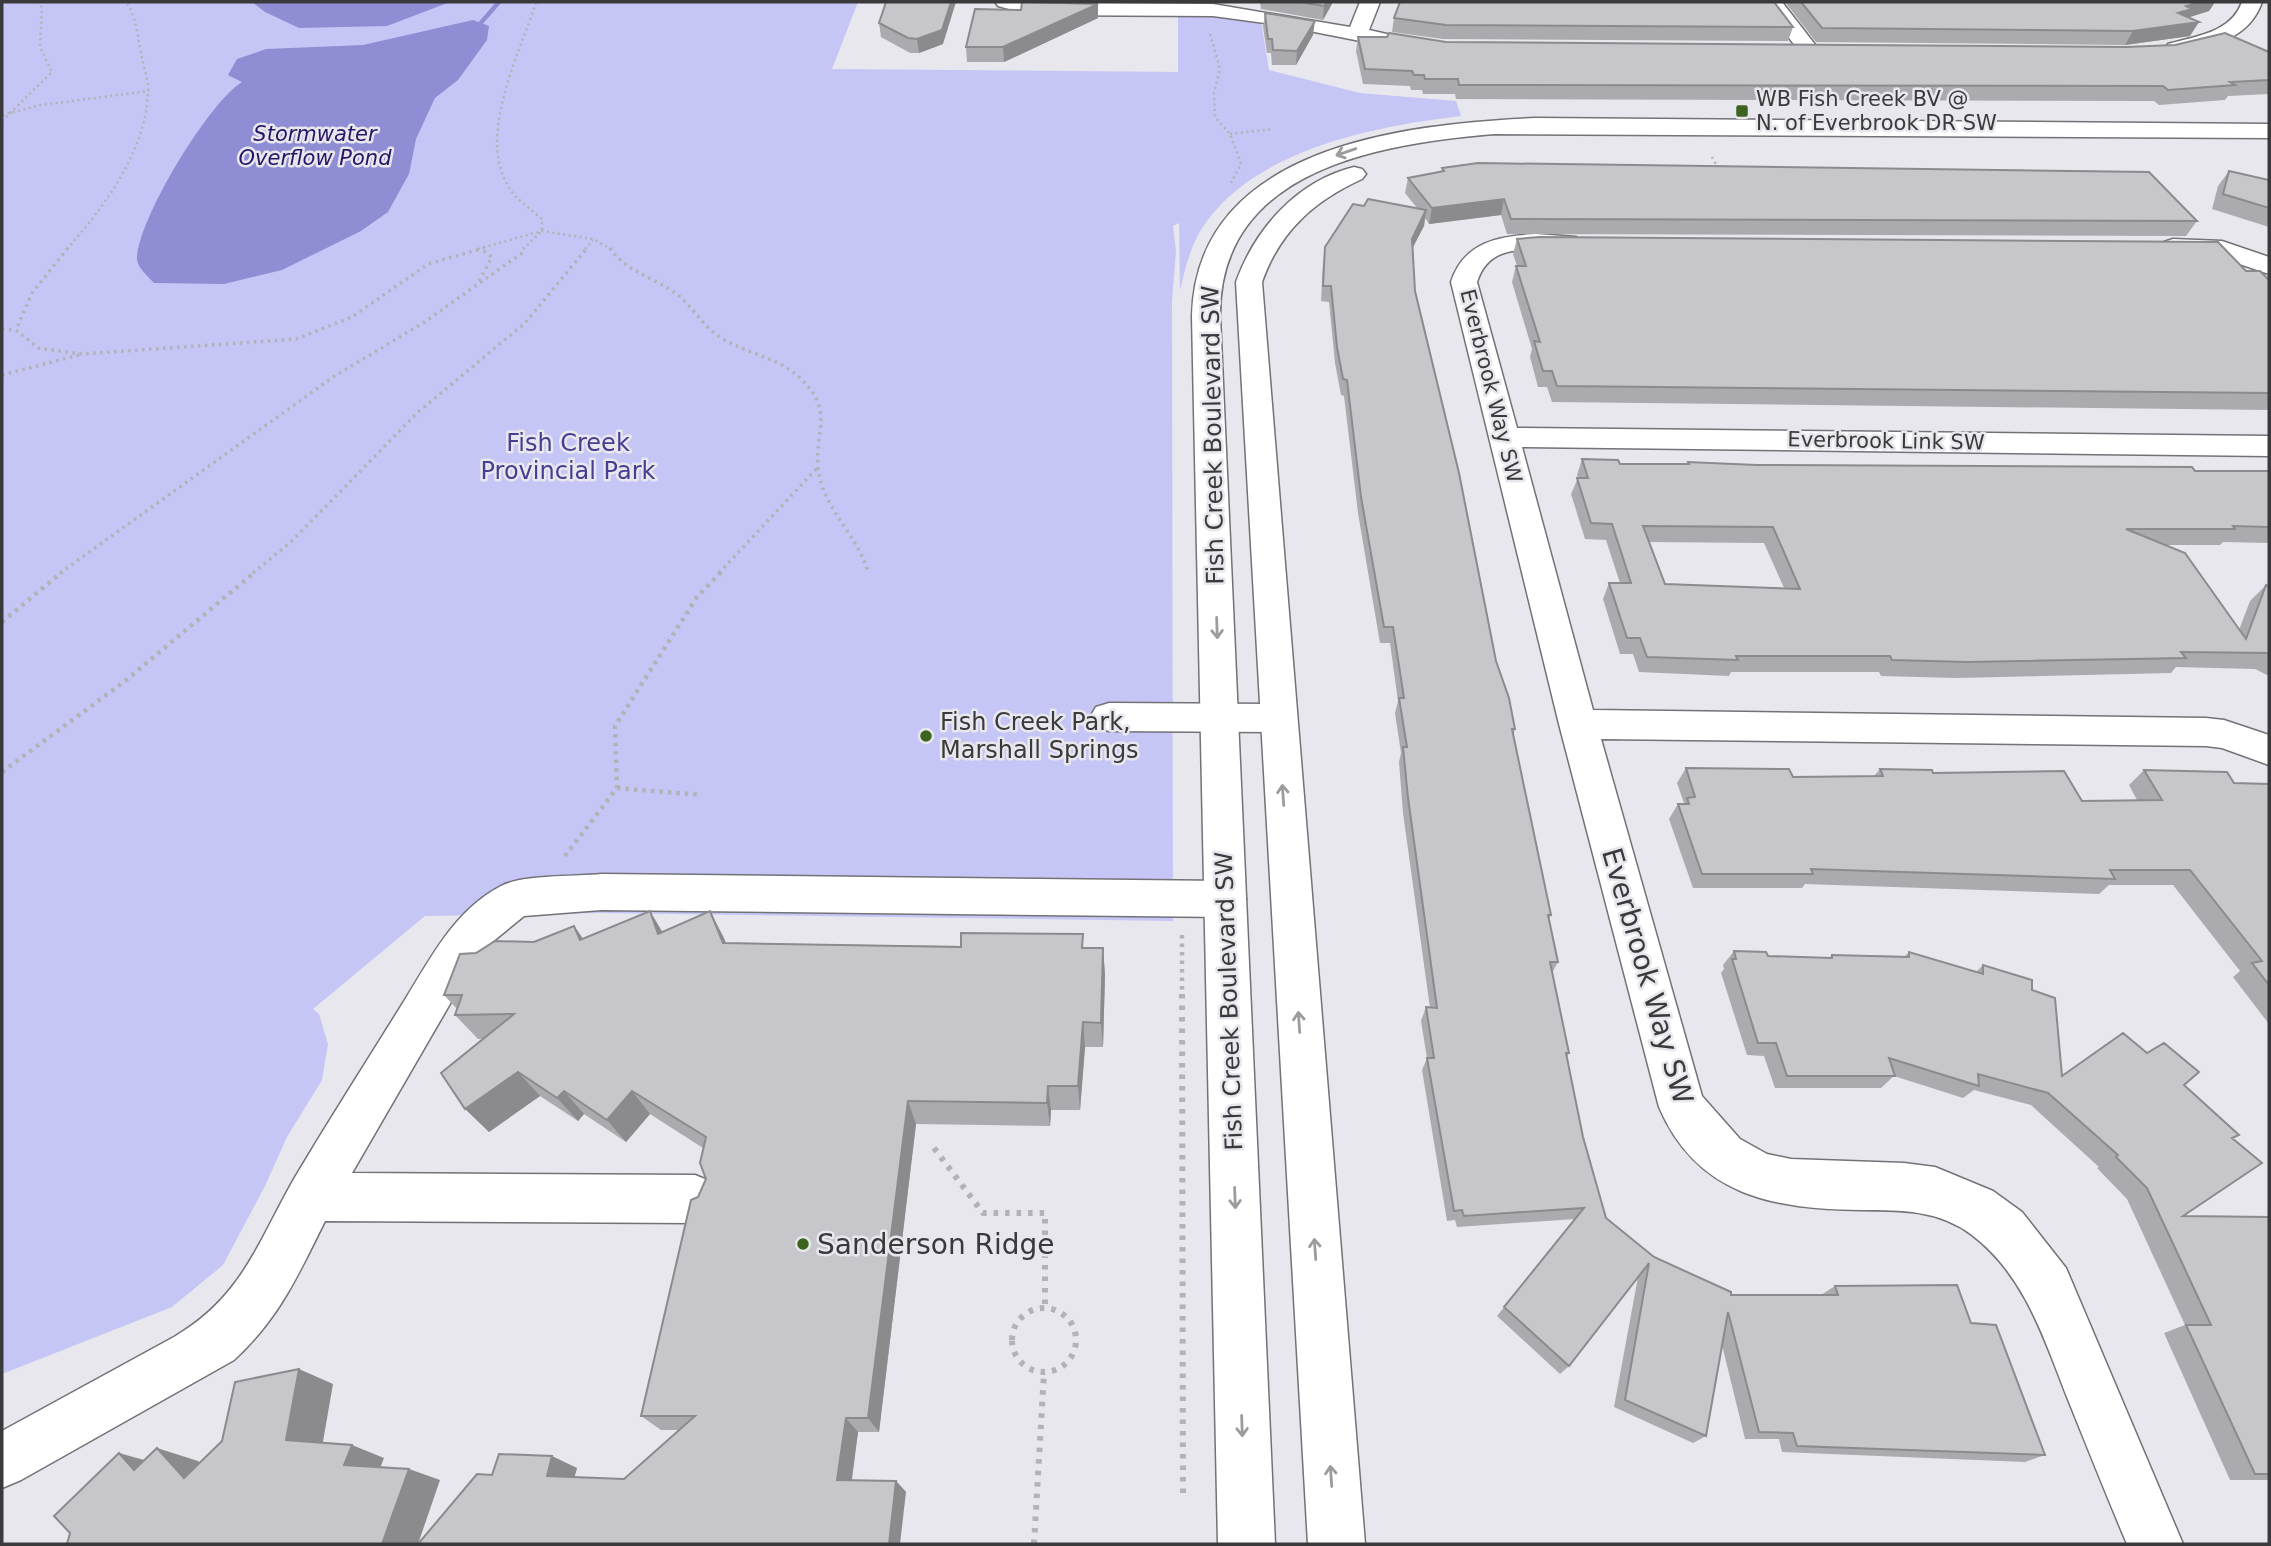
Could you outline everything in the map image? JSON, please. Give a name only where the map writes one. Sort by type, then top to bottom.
[{"type":"street","points":[[1005,2],[1031,9],[1222,11],[1431,47]]},
{"type":"street","points":[[1356,36],[1370,2]]},
{"type":"street","points":[[1772,2],[1809,51]]},
{"type":"street","points":[[2151,51],[2192,44],[2226,33],[2245,18],[2252,2]]},
{"type":"street","points":[[1783,51],[1836,52]]},
{"type":"street","name":"Fish Creek Boulevard SW","points":[[1246,1544],[1206,292],[1212,262],[1228,232],[1243,214],[1286,179],[1332,157],[1386,141],[1488,126],[2269,131]]},
{"type":"street","name":"Fish Creek Boulevard SW","points":[[1336,1544],[1249,282],[1260,250],[1282,220],[1309,197],[1337,180],[1405,157],[1500,143],[2269,149]]},
{"type":"street","name":"Everbrook Way SW","points":[[1594,242],[1514,243],[1479,253],[1467,265],[1464,282],[1578,724],[1682,1107],[1701,1136],[1728,1162],[1759,1177],[1785,1184],[1917,1187],[1945,1194],[1982,1211],[2005,1230],[2026,1250],[2048,1286],[2155,1544]]},
{"type":"street","points":[[2140,247],[2222,249],[2269,266]]},
{"type":"street","name":"Everbrook Link SW","points":[[1504,437],[2269,446]]},
{"type":"street","points":[[1109,717],[1278,718]]},
{"type":"street","points":[[1578,724],[2206,732],[2224,734],[2269,750]]},
{"type":"street","points":[[2,1461],[216,1342],[244,1316],[263,1289],[310,1198],[465,939],[514,899],[601,892],[1225,899]]},
{"type":"street","points":[[310,1198],[695,1199]]},
{"type":"path","points":[[2,121],[52,72],[40,47],[42,7],[38,2]]},
{"type":"path","points":[[16,330],[21,309],[48,271],[107,199],[126,166],[144,115],[149,91],[138,24],[126,2]]},
{"type":"path","points":[[536,2],[532,22],[505,88],[495,146],[496,157],[514,194],[542,219],[542,232]]},
{"type":"path","points":[[2,115],[41,104],[149,91]]},
{"type":"path","points":[[1230,134],[1273,129]]},
{"type":"path","points":[[1712,157],[1725,179]]},
{"type":"path","points":[[2,622],[66,567],[258,434],[333,377],[423,323],[522,253],[524,247],[542,232]]},
{"type":"path","points":[[2,375],[82,354],[296,339],[352,317],[428,264],[542,232],[593,239],[609,246],[619,262],[678,295],[719,337],[789,368],[806,383],[822,411],[818,466],[826,500],[861,549],[868,571]]},
{"type":"path","points":[[2,772],[125,681],[292,541],[417,414],[525,323],[593,239]]},
{"type":"path","points":[[476,284],[492,257],[481,249]]},
{"type":"path","points":[[2,329],[16,330],[38,348],[82,354]]},
{"type":"path","points":[[514,899],[553,872],[617,788],[615,726],[697,597],[818,466]]},
{"type":"path","points":[[617,788],[702,795]]},
{"type":"path","points":[[934,1148],[983,1213],[1045,1213],[1045,1308]]},
{"type":"path","points":[[1045,1308],[1059,1311],[1067,1317],[1074,1337],[1070,1357],[1054,1371],[1044,1373],[1024,1367],[1014,1349],[1014,1338],[1022,1319],[1030,1312],[1045,1308]]},
{"type":"path","points":[[1034,1544],[1044,1373]]},
{"type":"green space","name":"Fish Creek Provincial Park","points":[[2,2],[858,2],[832,69],[1178,72],[1178,16],[1226,16],[1261,21],[1269,70],[1360,93],[1456,101],[1461,116],[1358,134],[1289,158],[1258,175],[1230,196],[1201,229],[1190,254],[1180,290],[1179,223],[1173,226],[1176,251],[1172,302],[1173,921],[598,913],[425,916],[313,1009],[319,1014],[328,1044],[322,1080],[287,1137],[265,1186],[223,1265],[172,1307],[2,1374]]},
{"type":"water","points":[[252,2],[450,2],[387,26],[299,28],[265,12]]},
{"type":"water","name":"Stormwater Overflow Pond","points":[[473,20],[489,26],[487,40],[458,80],[435,98],[416,139],[409,174],[388,212],[361,231],[282,270],[224,284],[154,283],[143,271],[137,257],[150,215],[195,135],[212,112],[242,82],[228,75],[237,59],[266,49],[363,45]]},
{"type":"building","points":[[886,2],[951,2],[942,30],[917,39],[908,38],[879,23]]},
{"type":"building","points":[[1022,2],[1098,4],[1003,47],[966,47],[975,9],[1021,10]]},
{"type":"building","points":[[1300,2],[1327,2],[1324,6]]},
{"type":"building","points":[[1400,2],[1774,2],[1793,27],[1446,25],[1394,18]]},
{"type":"building","points":[[1801,2],[2202,2],[2186,6],[2192,9],[2178,13],[2199,22],[2133,31],[1822,28]]},
{"type":"building","points":[[1265,13],[1315,21],[1297,51],[1273,50],[1272,39],[1268,39]]},
{"type":"building","points":[[1389,33],[1446,42],[2126,47],[2175,45],[2225,33],[2269,52],[2269,80],[2168,90],[2163,86],[1459,85],[1458,79],[1425,79],[1424,75],[1414,75],[1412,71],[1365,69],[1358,37],[1387,37]]},
{"type":"building","points":[[1478,163],[2149,172],[2197,221],[1511,219],[1504,199],[1432,208],[1408,178],[1444,171],[1442,168]]},
{"type":"building","points":[[2229,171],[2269,180],[2269,208],[2223,194]]},
{"type":"building","points":[[1368,199],[1426,210],[1412,239],[1415,291],[1459,473],[1496,661],[1509,698],[1515,729],[1512,729],[1551,915],[1548,915],[1558,962],[1550,962],[1569,1053],[1566,1053],[1583,1137],[1606,1218],[1654,1257],[1731,1292],[1731,1295],[1838,1295],[1835,1286],[1957,1285],[1971,1323],[1996,1325],[2045,1455],[1797,1446],[1793,1433],[1759,1432],[1728,1312],[1706,1436],[1625,1400],[1649,1263],[1569,1366],[1504,1307],[1584,1208],[1464,1216],[1462,1210],[1454,1211],[1427,1058],[1434,1058],[1426,1007],[1437,1008],[1408,798],[1403,747],[1407,747],[1399,698],[1404,698],[1393,627],[1384,627],[1361,497],[1347,380],[1343,379],[1337,347],[1331,286],[1323,286],[1325,247],[1353,204],[1364,206]]},
{"type":"building","points":[[1517,239],[2218,242],[2246,271],[2260,271],[2269,280],[2269,393],[1557,386],[1552,371],[1543,371],[1534,341],[1540,342],[1516,266],[1526,266]]},
{"type":"building","points":[[1582,459],[1618,460],[1620,464],[1689,464],[1688,462],[1757,465],[2192,467],[2195,471],[2269,471],[2269,527],[2126,529],[2185,553],[2246,639],[2266,585],[2269,587],[2269,653],[2181,652],[2186,658],[1968,662],[1892,660],[1890,656],[1736,656],[1738,660],[1647,657],[1640,638],[1627,638],[1609,583],[1631,583],[1612,524],[1591,523],[1577,478],[1588,478]],"holes":[[[1643,526],[1773,527],[1800,589],[1665,584]]]},
{"type":"building","points":[[1686,768],[1789,769],[1793,777],[1883,776],[1880,769],[1932,770],[1933,773],[2064,771],[2082,801],[2162,800],[2144,770],[2227,772],[2234,783],[2269,784],[2269,985],[2252,963],[2262,961],[2190,870],[2110,870],[2115,879],[1811,869],[1813,874],[1702,874],[1678,804],[1689,804],[1687,798],[1695,797]]},
{"type":"building","name":"Sanderson Ridge","points":[[650,911],[658,934],[710,911],[723,943],[961,947],[961,933],[1083,934],[1082,948],[1103,948],[1101,1023],[1083,1022],[1078,1086],[1048,1086],[1047,1103],[908,1101],[868,1418],[846,1418],[837,1480],[896,1481],[889,1544],[418,1544],[477,1474],[492,1475],[499,1454],[552,1456],[547,1476],[624,1479],[695,1416],[641,1416],[691,1200],[698,1197],[706,1179],[700,1163],[706,1137],[632,1091],[607,1120],[564,1091],[557,1098],[518,1072],[465,1109],[441,1073],[514,1014],[455,1015],[462,995],[444,995],[460,954],[476,953],[495,941],[534,942],[574,926],[580,940]]},
{"type":"building","points":[[1734,951],[1766,952],[1768,956],[1832,958],[1832,955],[1909,957],[1909,952],[1983,974],[1983,965],[2032,980],[2032,990],[2055,998],[2062,1076],[2123,1033],[2147,1053],[2164,1043],[2199,1072],[2184,1085],[2239,1135],[2232,1138],[2262,1163],[2183,1216],[2269,1217],[2269,1474],[2255,1474],[2186,1325],[2211,1325],[2147,1188],[2116,1157],[2118,1155],[2048,1093],[1978,1074],[1979,1086],[1889,1058],[1895,1076],[1787,1076],[1776,1043],[1758,1043],[1732,959],[1736,959]]},
{"type":"building","points":[[299,1369],[286,1440],[352,1445],[344,1465],[409,1469],[382,1544],[67,1544],[70,1533],[54,1516],[119,1453],[134,1470],[157,1448],[184,1478],[222,1441],[235,1382]]},
{"type":"waterway","points":[[472,33],[499,2]]},
{"type":"place","name":"WB Fish Creek BV @ N. of Everbrook DR SW","points":[[1742,111]]},
{"type":"place","name":"Fish Creek Park, Marshall Springs","points":[[926,736]]},
{"type":"place","name":"Sanderson Ridge","points":[[803,1244]]}]
